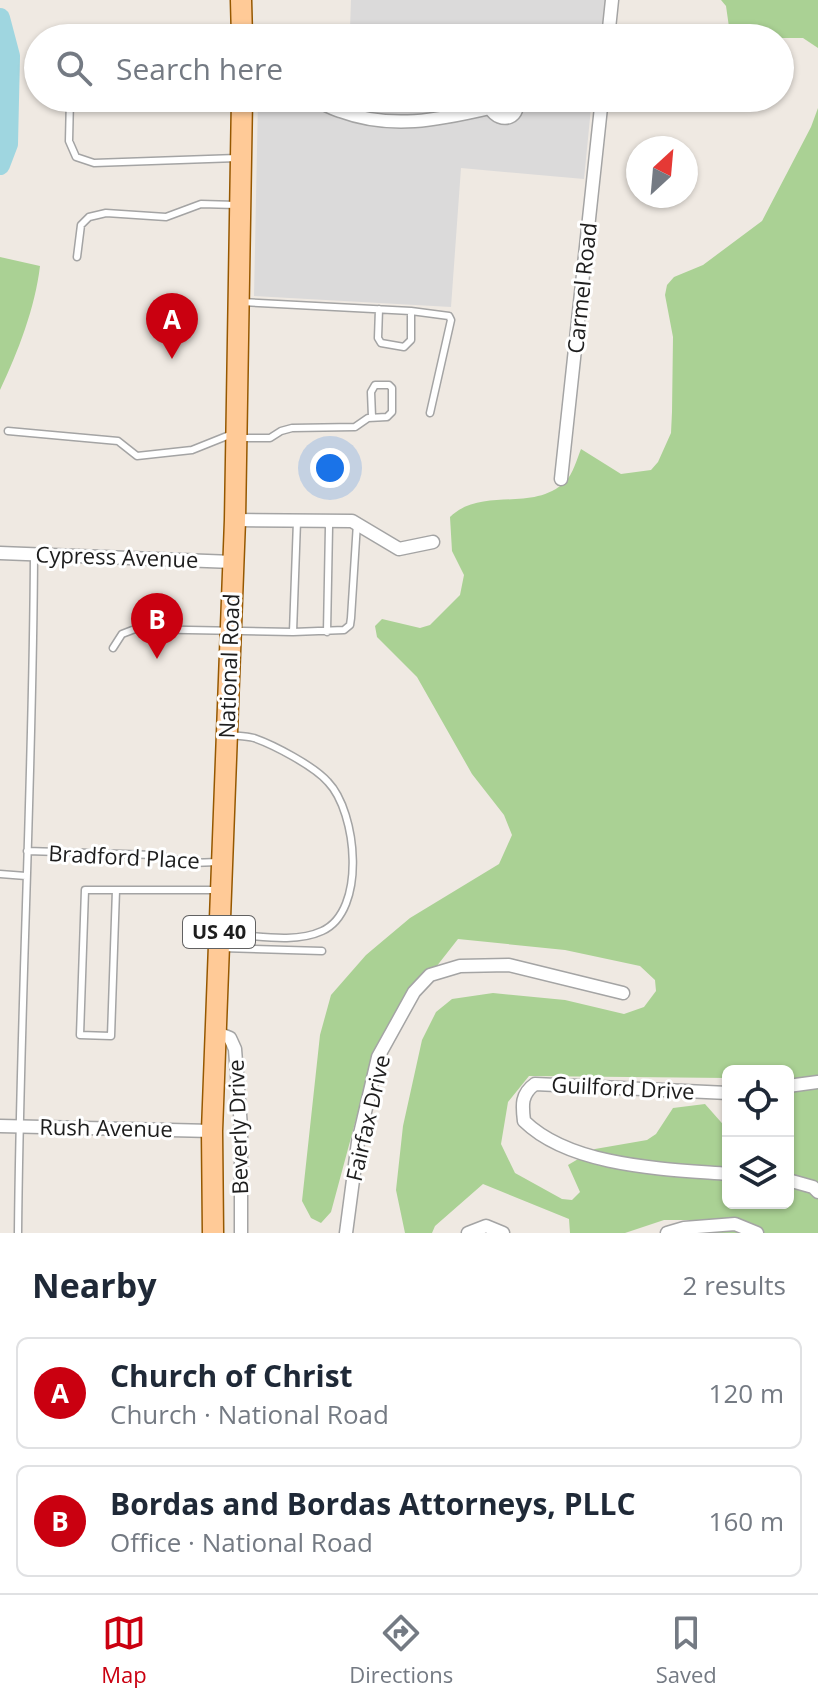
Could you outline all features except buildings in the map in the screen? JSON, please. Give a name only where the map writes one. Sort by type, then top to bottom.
[{"type":"main road","points":[[241,0],[242,24]]},
{"type":"main road","name":"National Road","points":[[213,1233],[215,1032],[235,520],[242,112]]},
{"type":"street","points":[[609,24],[612,0]]},
{"type":"street","points":[[342,112],[387,123],[440,120],[465,112]]},
{"type":"street","points":[[494,112],[501,119],[510,118],[514,112]]},
{"type":"street","name":"Carmel Road","points":[[561,479],[600,112]]},
{"type":"street","points":[[235,520],[352,521],[399,549],[433,542]]},
{"type":"street","name":"Cypress Avenue","points":[[0,553],[233,562]]},
{"type":"street","name":"Fairfax Drive","points":[[346,1233],[358,1142],[378,1057],[414,992],[430,975],[460,966],[509,965],[623,993]]},
{"type":"street","name":"Beverly Drive","points":[[215,1032],[230,1038],[235,1049],[241,1127],[241,1233]]},
{"type":"street","points":[[794,1085],[818,1082]]},
{"type":"street","name":"Guilford Drive","points":[[722,1093],[535,1084],[526,1091],[522,1102],[524,1121],[539,1136],[586,1153],[667,1169],[722,1174]]},
{"type":"street","name":"Rush Avenue","points":[[0,1126],[212,1131]]},
{"type":"street","points":[[794,1182],[813,1187],[818,1192]]},
{"type":"street","points":[[667,1233],[684,1228],[735,1224],[757,1233]]},
{"type":"street","points":[[468,1233],[486,1226],[503,1233]]},
{"type":"lane","points":[[70,112],[69,141],[76,157],[94,163],[241,158]]},
{"type":"lane","points":[[77,257],[81,225],[89,217],[106,213],[166,217],[201,204],[240,205]]},
{"type":"lane","points":[[238,302],[411,311],[449,316],[451,320],[430,413]]},
{"type":"lane","points":[[379,309],[378,338],[381,343],[404,347],[411,340],[411,311]]},
{"type":"lane","points":[[8,431],[118,441],[137,456],[192,450],[235,435],[270,438],[292,428],[355,427],[372,417],[387,417],[392,412],[392,388],[389,385],[375,385],[371,392],[372,417]]},
{"type":"lane","points":[[293,632],[297,521]]},
{"type":"lane","points":[[326,521],[329,527],[327,632]]},
{"type":"lane","points":[[113,648],[122,634],[135,629],[344,630],[350,625],[357,523]]},
{"type":"lane","points":[[18,1233],[34,662],[34,554]]},
{"type":"lane","points":[[218,941],[306,937],[325,930],[341,917],[351,883],[353,852],[345,807],[327,779],[253,737],[226,735]]},
{"type":"lane","name":"Bradford Place","points":[[27,851],[155,855],[191,863],[221,862]]},
{"type":"lane","points":[[0,874],[26,876]]},
{"type":"lane","points":[[116,890],[111,1036],[80,1035],[85,890],[116,890],[220,890]]},
{"type":"lane","points":[[218,941],[322,951]]},
{"type":"shaded area","points":[[351,0],[611,0],[609,24],[350,24]]},
{"type":"shaded area","points":[[258,112],[591,112],[584,179],[461,168],[451,307],[254,296]]},
{"type":"green space","points":[[721,0],[818,0],[818,48],[803,38],[794,38],[794,24],[729,24],[726,6]]},
{"type":"green space","points":[[818,108],[818,1233],[715,1233],[705,1220],[664,1220],[625,1233],[570,1233],[569,1219],[483,1184],[435,1226],[432,1233],[405,1233],[396,1190],[403,1126],[422,1040],[436,1012],[452,999],[493,993],[565,1000],[624,1014],[644,1007],[656,991],[655,980],[640,966],[565,950],[458,939],[396,1018],[373,1056],[331,1212],[321,1223],[311,1218],[302,1201],[320,1035],[331,995],[366,955],[410,918],[499,864],[512,835],[504,815],[472,774],[417,677],[377,637],[375,626],[382,619],[420,628],[430,625],[460,595],[464,575],[452,551],[450,517],[463,508],[492,500],[523,499],[552,491],[568,479],[581,449],[621,474],[651,470],[671,433],[673,337],[665,295],[667,285],[674,277],[703,265],[762,221]],"holes":[[[722,1065],[794,1065],[794,1209],[722,1209],[722,1123],[705,1104],[673,1108],[656,1134],[647,1140],[595,1149],[568,1165],[580,1192],[572,1200],[562,1199],[515,1173],[501,1144],[508,1102],[529,1076],[722,1078]]]},
{"type":"green space","points":[[0,257],[40,266],[25,330],[0,390]]},
{"type":"waterway","points":[[0,18],[10,56],[8,144],[0,165]]},
{"type":"place","name":"Church of Christ","points":[[172,359]]},
{"type":"place","name":"Bordas and Bordas Attorneys, PLLC","points":[[157,659]]}]
